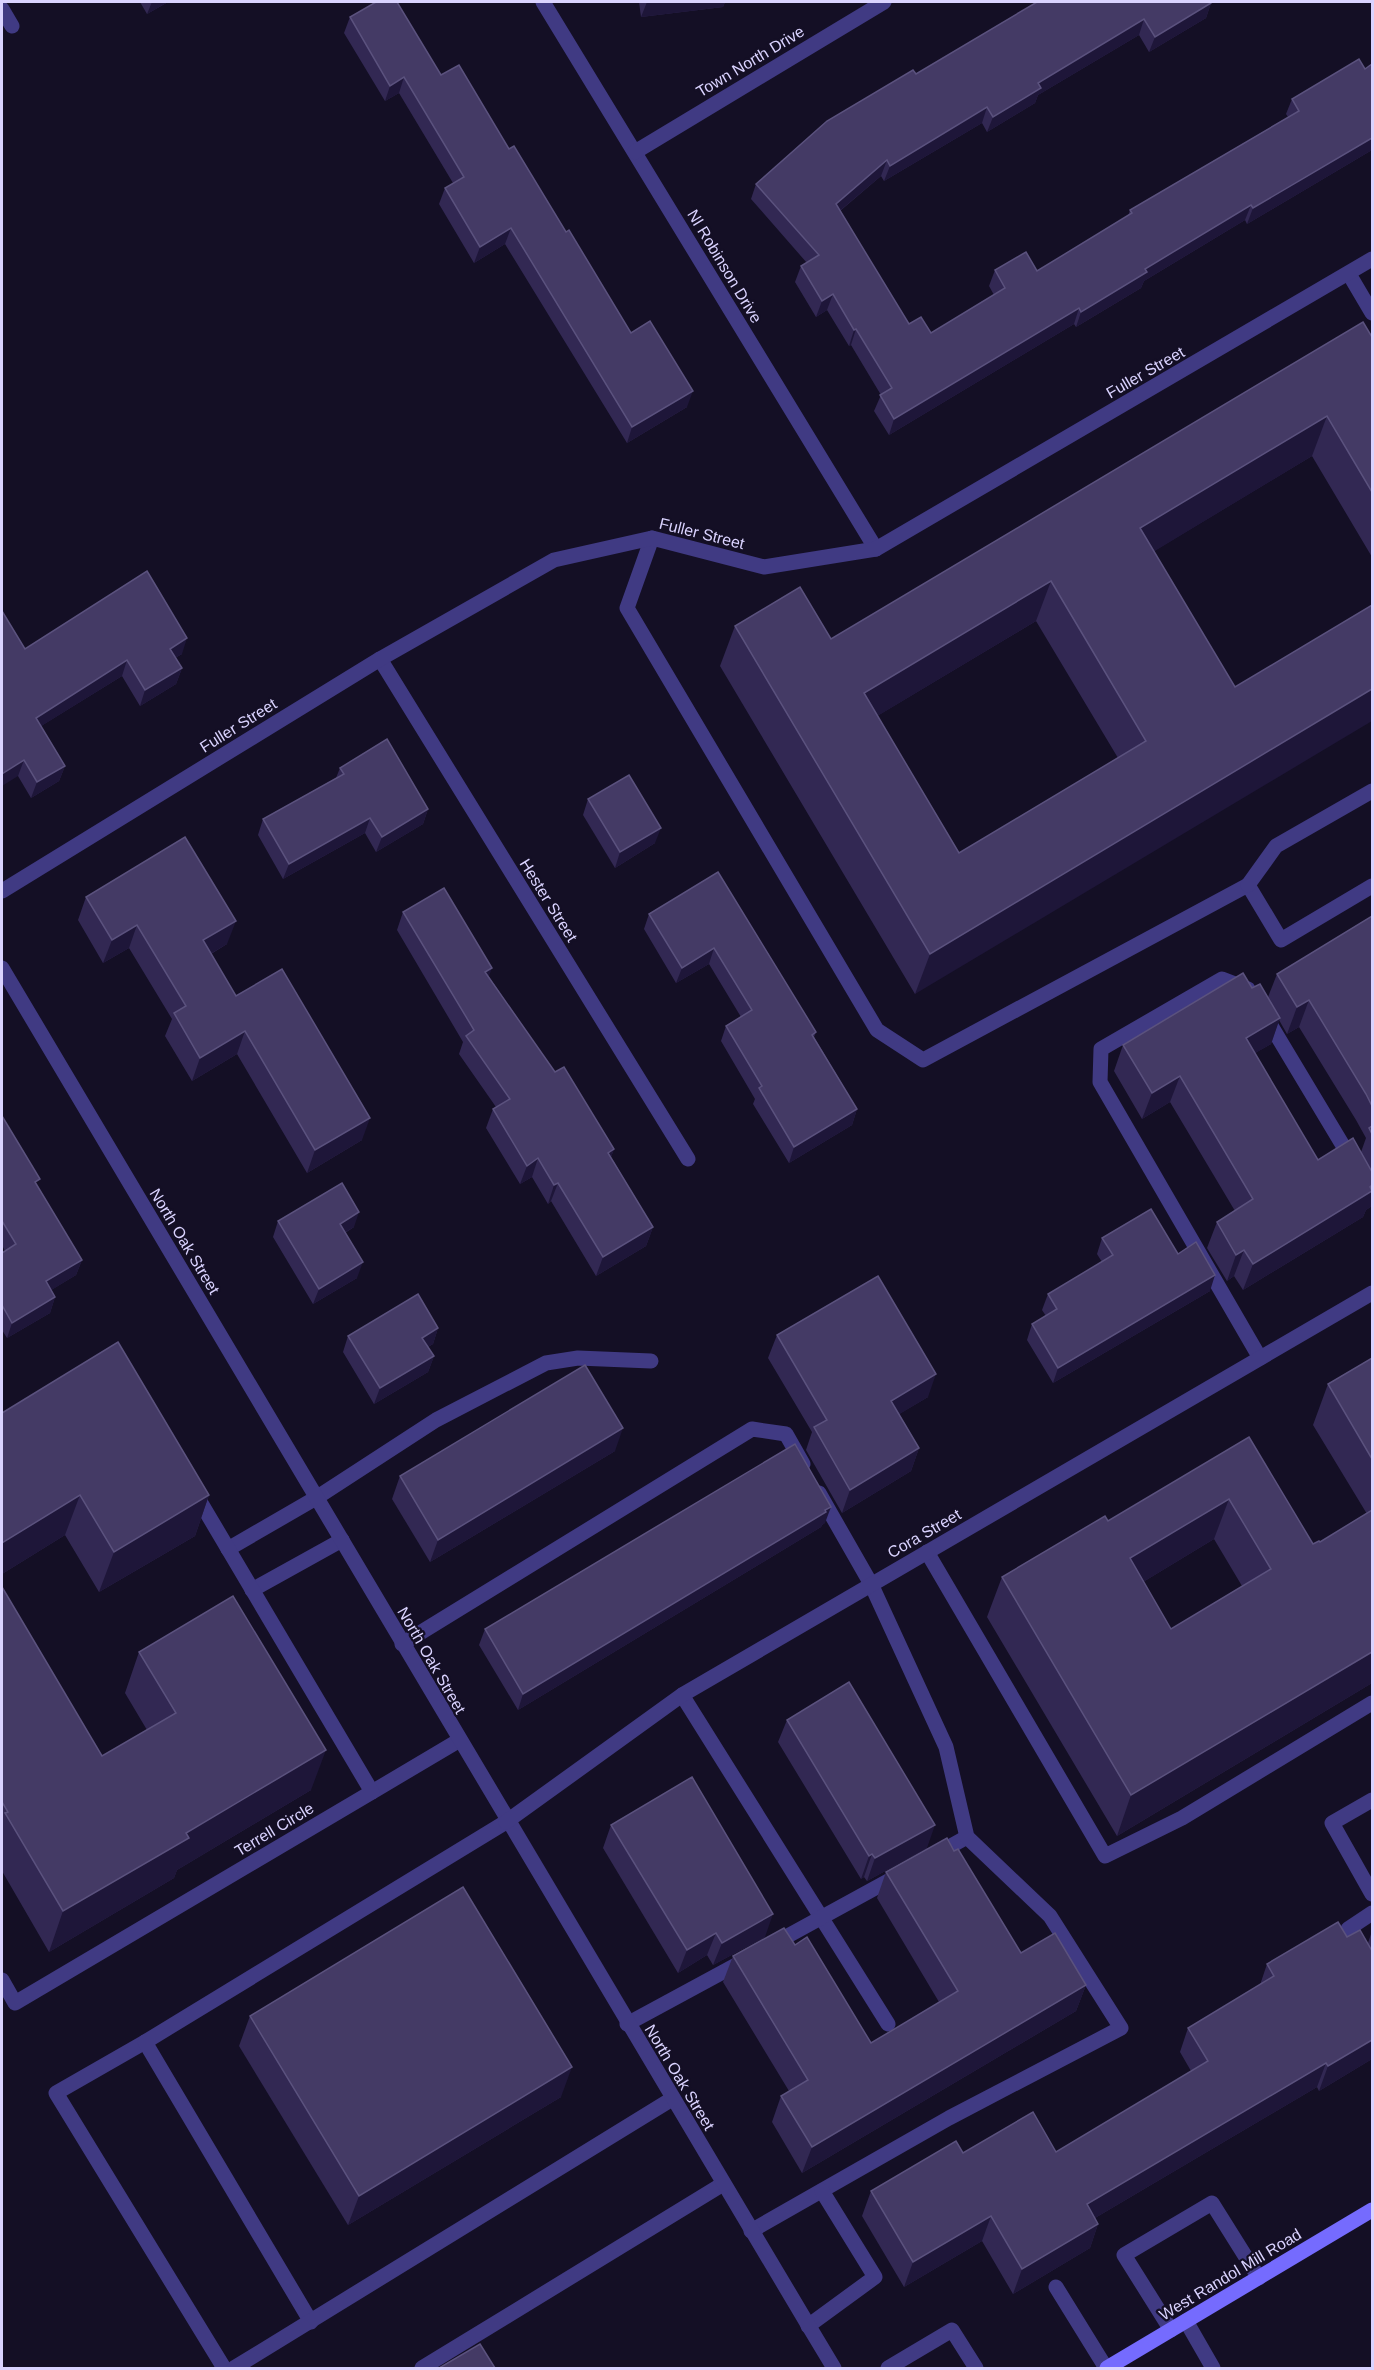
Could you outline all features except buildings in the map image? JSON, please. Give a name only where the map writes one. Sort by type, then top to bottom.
[{"type":"main road","name":"West Randol Mill Road","points":[[1106,2368],[1372,2212]]},
{"type":"street","name":"Nl Robinson Drive","points":[[543,2],[876,549]]},
{"type":"street","name":"Town North Drive","points":[[635,152],[884,2]]},
{"type":"street","points":[[2,9],[12,26]]},
{"type":"street","name":"Fuller Street","points":[[2,891],[380,659],[554,560],[652,538],[764,567],[876,549],[1372,260]]},
{"type":"street","points":[[1349,274],[1372,314]]},
{"type":"street","points":[[652,538],[627,608],[877,1030],[923,1060],[1248,885],[1276,846],[1372,791]]},
{"type":"street","name":"Hester Street","points":[[380,659],[688,1159]]},
{"type":"street","points":[[1248,885],[1281,940],[1372,886]]},
{"type":"street","name":"North Oak Street","points":[[2,968],[342,1540],[506,1822],[834,2368]]},
{"type":"street","points":[[1260,1358],[1100,1082],[1101,1049],[1222,979],[1250,990],[1372,1194]]},
{"type":"street","name":"Cora Street","points":[[224,2368],[56,2093],[145,2042],[506,1822],[682,1695],[1372,1293]]},
{"type":"street","points":[[228,1550],[316,1498],[436,1420],[546,1363],[578,1358],[651,1361]]},
{"type":"street","points":[[402,1644],[752,1429],[786,1434],[871,1584],[946,1748],[967,1837],[1050,1917],[1121,2028],[949,2118],[751,2231]]},
{"type":"street","points":[[186,1478],[372,1792],[458,1741]]},
{"type":"street","points":[[252,1590],[342,1540]]},
{"type":"street","points":[[927,1552],[1105,1856],[1182,1818],[1372,1703]]},
{"type":"street","points":[[682,1695],[888,2024]]},
{"type":"street","name":"Terrell Circle","points":[[2,1980],[15,2003],[372,1792]]},
{"type":"street","points":[[1372,1800],[1332,1823],[1372,1894]]},
{"type":"street","points":[[627,2024],[967,1837]]},
{"type":"street","points":[[1372,1913],[1348,1929],[1372,1971]]},
{"type":"street","points":[[145,2042],[311,2322]]},
{"type":"street","points":[[234,2368],[672,2098]]},
{"type":"street","points":[[422,2368],[723,2184]]},
{"type":"street","points":[[808,2326],[875,2277],[822,2191]]},
{"type":"street","points":[[1171,2330],[1124,2255],[1202,2208],[1212,2203],[1259,2278]]},
{"type":"street","points":[[1056,2287],[1106,2368]]},
{"type":"street","points":[[1186,2321],[1213,2368]]},
{"type":"street","points":[[888,2368],[952,2330],[976,2368]]}]
